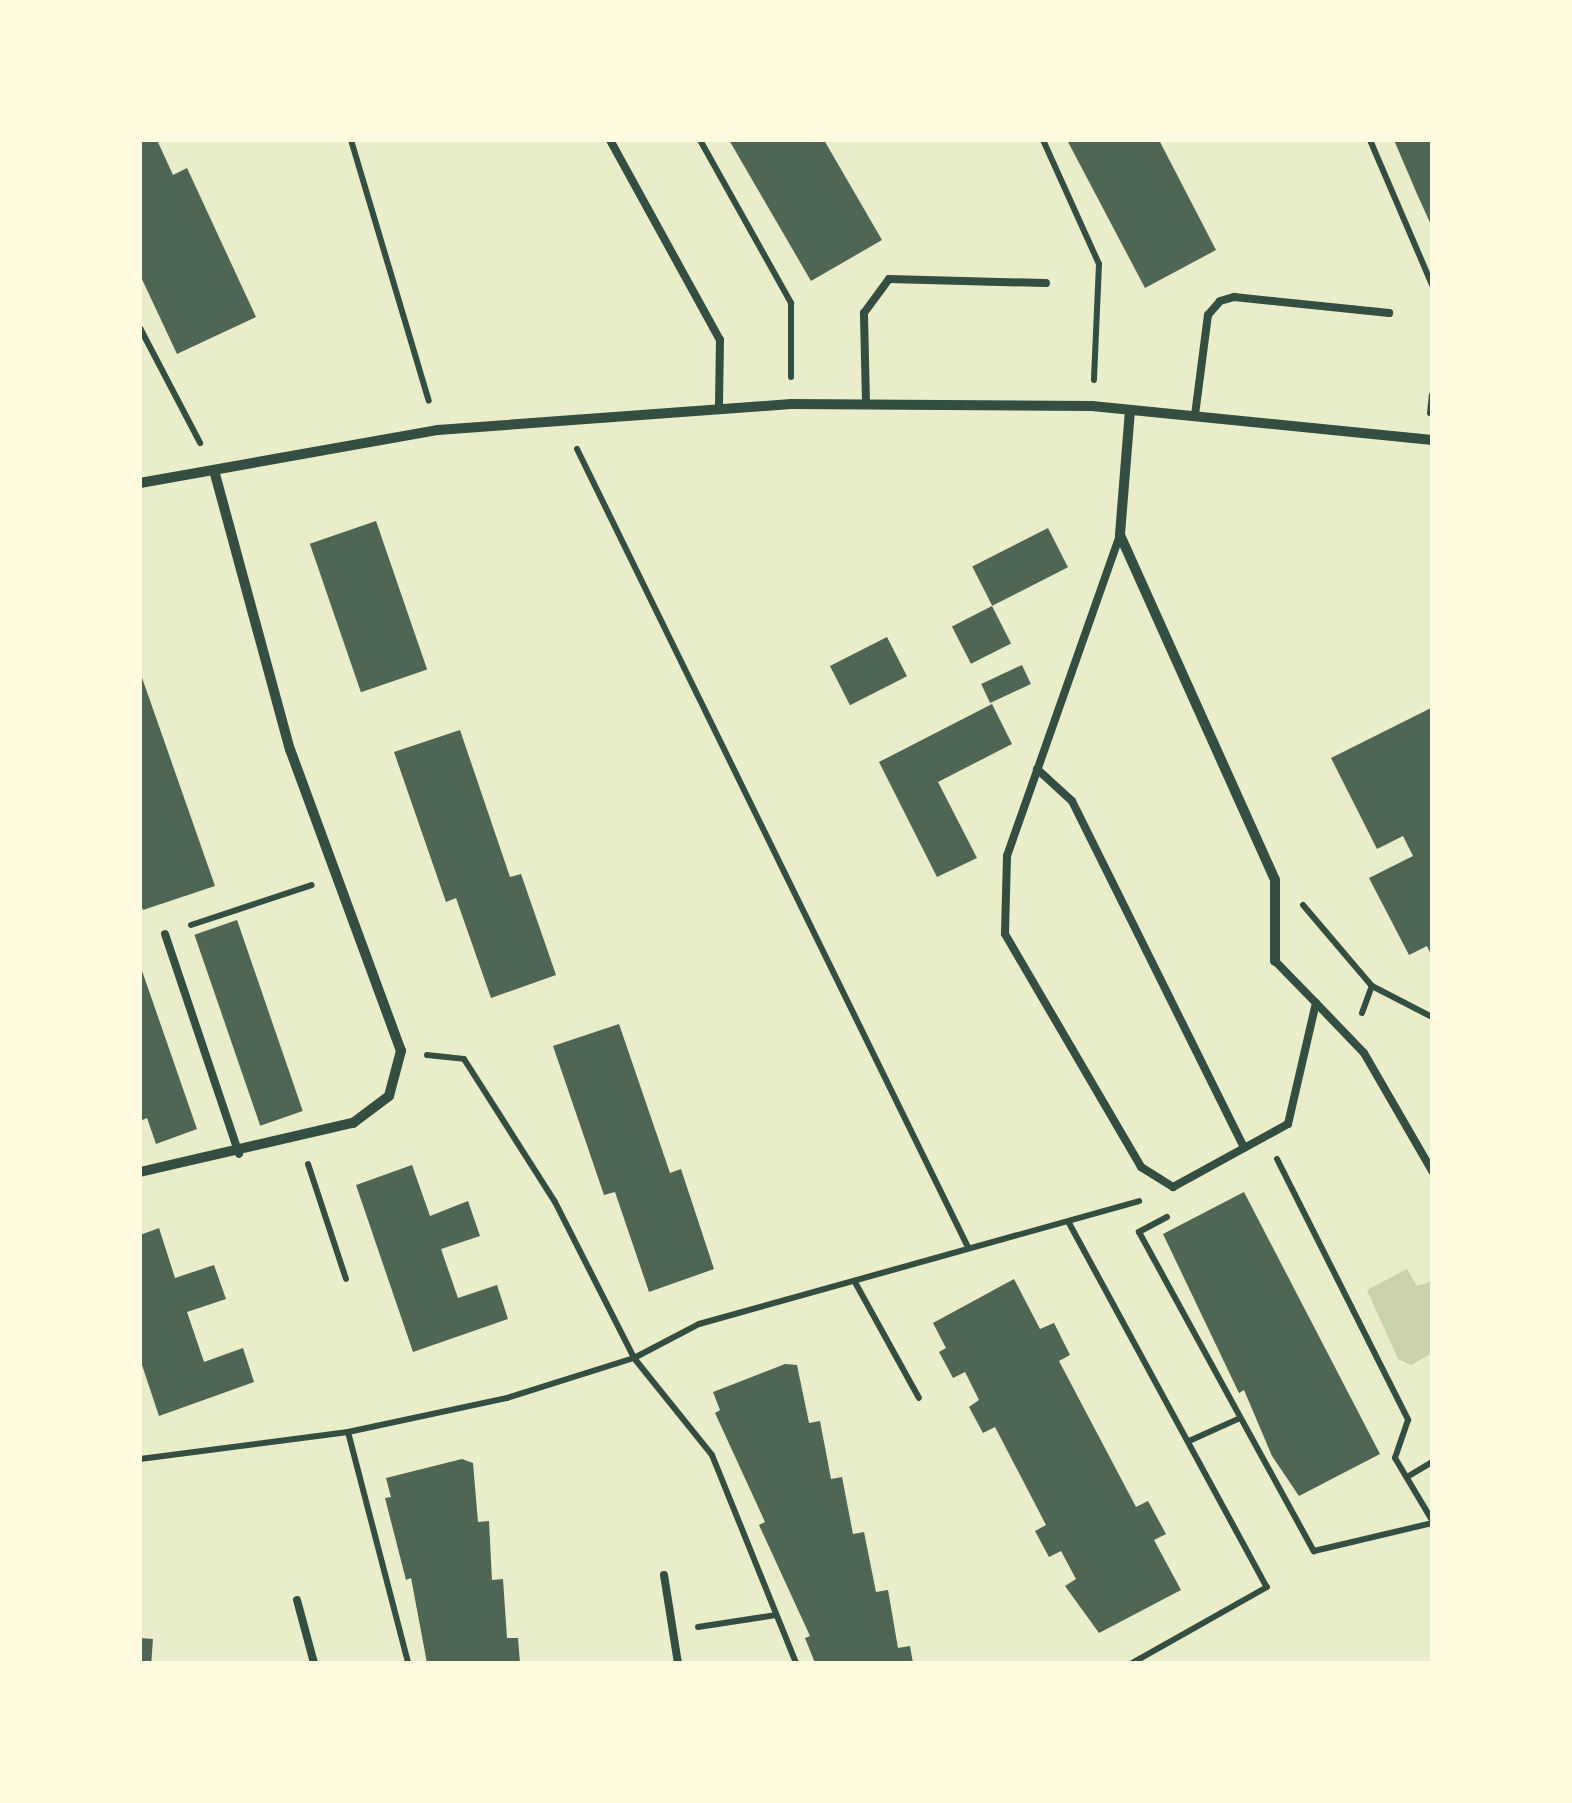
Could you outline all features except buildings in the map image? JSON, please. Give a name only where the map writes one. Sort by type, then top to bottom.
[{"type":"street","points":[[140,483],[438,430],[561,416],[791,404],[1092,406],[1432,440]]},
{"type":"street","points":[[1130,410],[1120,535],[1275,880],[1274,961]]},
{"type":"street","points":[[140,1172],[239,1154],[353,1123],[389,1096],[401,1051],[341,875],[290,750],[214,471]]},
{"type":"lane","points":[[610,140],[720,340],[719,408]]},
{"type":"lane","points":[[866,403],[864,313],[889,279],[1046,283]]},
{"type":"lane","points":[[1196,415],[1208,314],[1220,302],[1234,296],[1389,313]]},
{"type":"lane","points":[[1120,535],[1006,856],[1005,934],[1141,1167],[1173,1187],[1288,1124],[1316,1003]]},
{"type":"lane","points":[[1036,768],[1072,801],[1244,1148]]},
{"type":"lane","points":[[166,934],[239,1154]]},
{"type":"lane","points":[[1274,961],[1351,1039],[1432,1170]]},
{"type":"lane","points":[[664,1575],[678,1663]]},
{"type":"lane","points":[[297,1600],[314,1663]]},
{"type":"path","points":[[351,140],[438,430]]},
{"type":"path","points":[[700,140],[791,303],[791,404]]},
{"type":"path","points":[[1043,140],[1099,264],[1092,406]]},
{"type":"path","points":[[1370,140],[1432,285]]},
{"type":"path","points":[[140,328],[214,471]]},
{"type":"path","points":[[561,416],[968,1247]]},
{"type":"path","points":[[166,934],[341,875]]},
{"type":"path","points":[[1275,880],[1320,919],[1372,986],[1432,1016]]},
{"type":"path","points":[[1351,1039],[1372,986]]},
{"type":"path","points":[[401,1051],[464,1059],[555,1202],[634,1358],[712,1455],[796,1663]]},
{"type":"path","points":[[299,1139],[346,1279]]},
{"type":"path","points":[[1260,1168],[1293,1148]]},
{"type":"path","points":[[1174,1214],[1139,1232],[1238,1419],[1314,1551],[1432,1522],[1395,1458],[1408,1420],[1277,1158]]},
{"type":"path","points":[[140,1459],[348,1432],[507,1398],[634,1358],[699,1324],[856,1284],[968,1247],[1138,1206],[1141,1167]]},
{"type":"path","points":[[1068,1222],[1267,1587],[1132,1663]]},
{"type":"path","points":[[856,1284],[919,1398]]},
{"type":"path","points":[[1189,1442],[1238,1419]]},
{"type":"path","points":[[348,1432],[408,1663]]},
{"type":"path","points":[[1406,1477],[1432,1462]]},
{"type":"path","points":[[672,1631],[776,1615]]},
{"type":"green space","points":[[1407,1269],[1417,1286],[1432,1281],[1432,1353],[1411,1365],[1398,1359],[1367,1290]]}]
